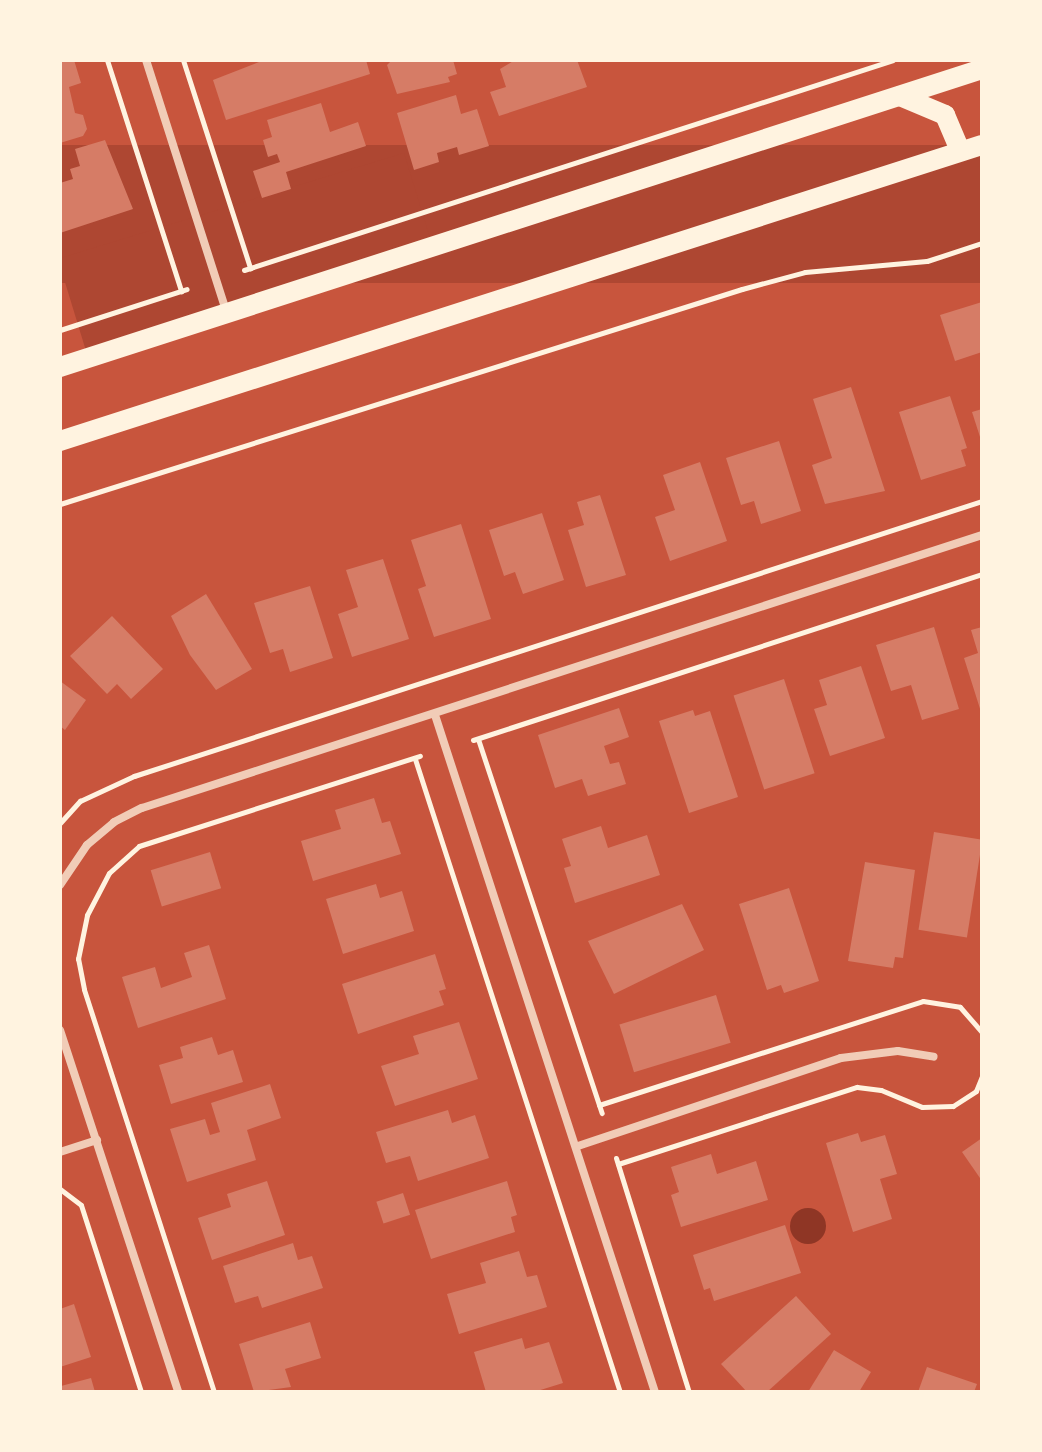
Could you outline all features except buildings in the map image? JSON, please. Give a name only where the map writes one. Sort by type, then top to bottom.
[{"type":"main road","points":[[60,367],[982,69]]},
{"type":"main road","points":[[900,96],[945,115],[960,151]]},
{"type":"main road","points":[[60,441],[982,145]]},
{"type":"street","points":[[146,60],[226,312]]},
{"type":"street","points":[[60,885],[87,845],[114,822],[142,808],[982,535]]},
{"type":"street","points":[[435,715],[578,1146],[655,1392]]},
{"type":"street","points":[[60,1030],[178,1392]]},
{"type":"street","points":[[578,1146],[841,1058],[898,1051],[934,1057]]},
{"type":"street","points":[[60,1152],[97,1140]]},
{"type":"path","points":[[60,330],[184,290],[107,60]]},
{"type":"path","points":[[183,60],[247,269],[893,60]]},
{"type":"path","points":[[60,504],[742,289],[805,272],[927,261],[982,243]]},
{"type":"path","points":[[60,823],[80,801],[134,776],[982,501]]},
{"type":"path","points":[[602,1113],[476,740],[982,574]]},
{"type":"path","points":[[214,1392],[84,989],[81,934],[109,873],[139,846],[418,757],[620,1392]]},
{"type":"path","points":[[599,1105],[923,1001],[960,1007],[982,1032]]},
{"type":"path","points":[[689,1392],[617,1161],[857,1087],[881,1090],[922,1107],[953,1106],[976,1091],[982,1076]]},
{"type":"path","points":[[60,1189],[81,1205],[141,1392]]},
{"type":"shaded area","points":[[60,145],[982,145],[982,283],[60,283]]},
{"type":"shaded area","points":[[404,153],[432,246],[86,352],[60,258]]},
{"type":"shaded area","points":[[808,1208],[821,1213],[826,1226],[821,1239],[808,1244],[795,1239],[790,1226],[795,1213]]}]
